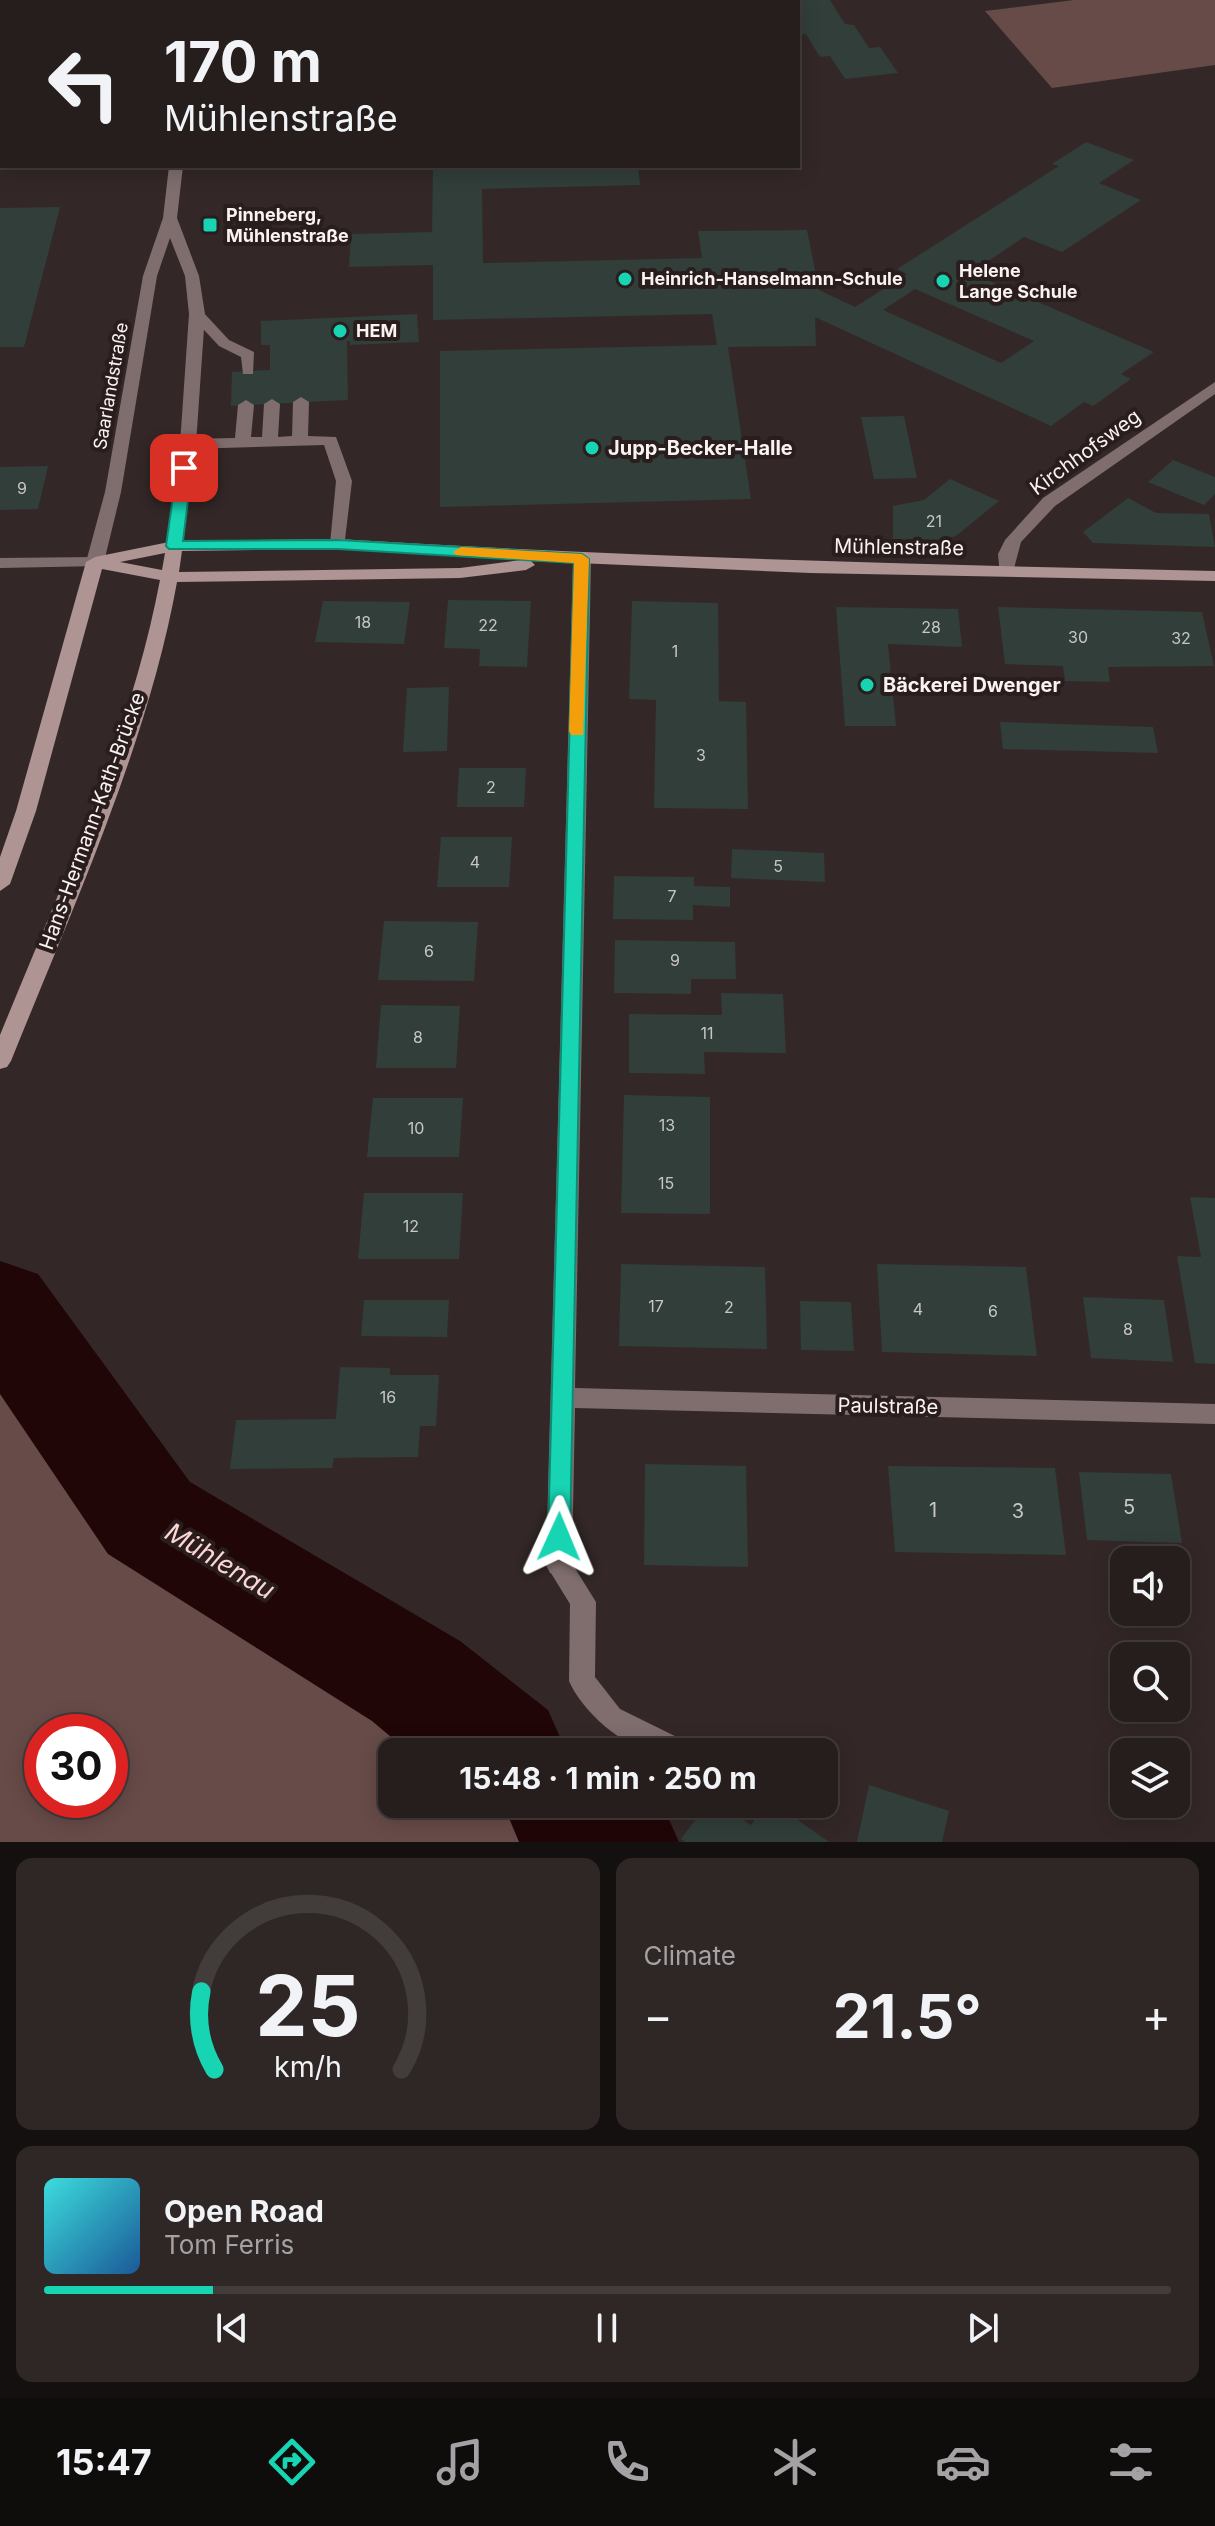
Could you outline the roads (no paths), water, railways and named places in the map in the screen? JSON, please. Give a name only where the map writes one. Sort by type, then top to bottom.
[{"type":"main road","name":"Mühlenstraße","points":[[95,562],[174,546],[338,544],[582,559],[1215,576]]},
{"type":"main road","name":"Hans-Hermann-Kath-Brücke","points":[[0,1061],[99,813],[156,643],[174,546]]},
{"type":"main road","name":"Mühlenstraße","points":[[95,562],[170,577],[460,573],[582,559]]},
{"type":"main road","points":[[0,884],[26,811],[95,562]]},
{"type":"street","name":"Saarlandstraße","points":[[95,562],[113,492],[150,276],[170,218],[176,168]]},
{"type":"street","name":"Saarlandstraße","points":[[170,218],[192,276],[197,314],[188,444],[174,546]]},
{"type":"street","points":[[197,314],[224,343],[249,355],[248,371]]},
{"type":"street","name":"Kirchhofsweg","points":[[1006,572],[1007,554],[1013,540],[1049,502],[1215,387]]},
{"type":"street","points":[[300,441],[301,402]]},
{"type":"street","points":[[270,442],[272,404]]},
{"type":"street","points":[[243,443],[246,405]]},
{"type":"street","points":[[188,444],[330,440],[344,481],[338,544]]},
{"type":"street","points":[[582,559],[559,1565],[583,1602],[582,1681],[611,1718],[652,1738]]},
{"type":"street","name":"Mühlenstraße","points":[[0,563],[95,562]]},
{"type":"street","name":"Paulstraße","points":[[562,1398],[1215,1414]]},
{"type":"waterway","name":"Mühlenau","points":[[0,1305],[149,1518],[416,1681],[487,1738]]},
{"type":"waterway","name":"Mühlenau","points":[[584,1818],[614,1842]]},
{"type":"place","name":"Pinneberg, Mühlenstraße","points":[[210,225]]},
{"type":"place","name":"Heinrich-Hanselmann-Schule","points":[[625,279]]},
{"type":"place","name":"Helene Lange Schule","points":[[943,281]]},
{"type":"place","name":"HEM","points":[[340,331]]},
{"type":"place","name":"Jupp-Becker-Halle","points":[[592,448]]},
{"type":"place","name":"Bäckerei Dwenger","points":[[867,685]]}]
